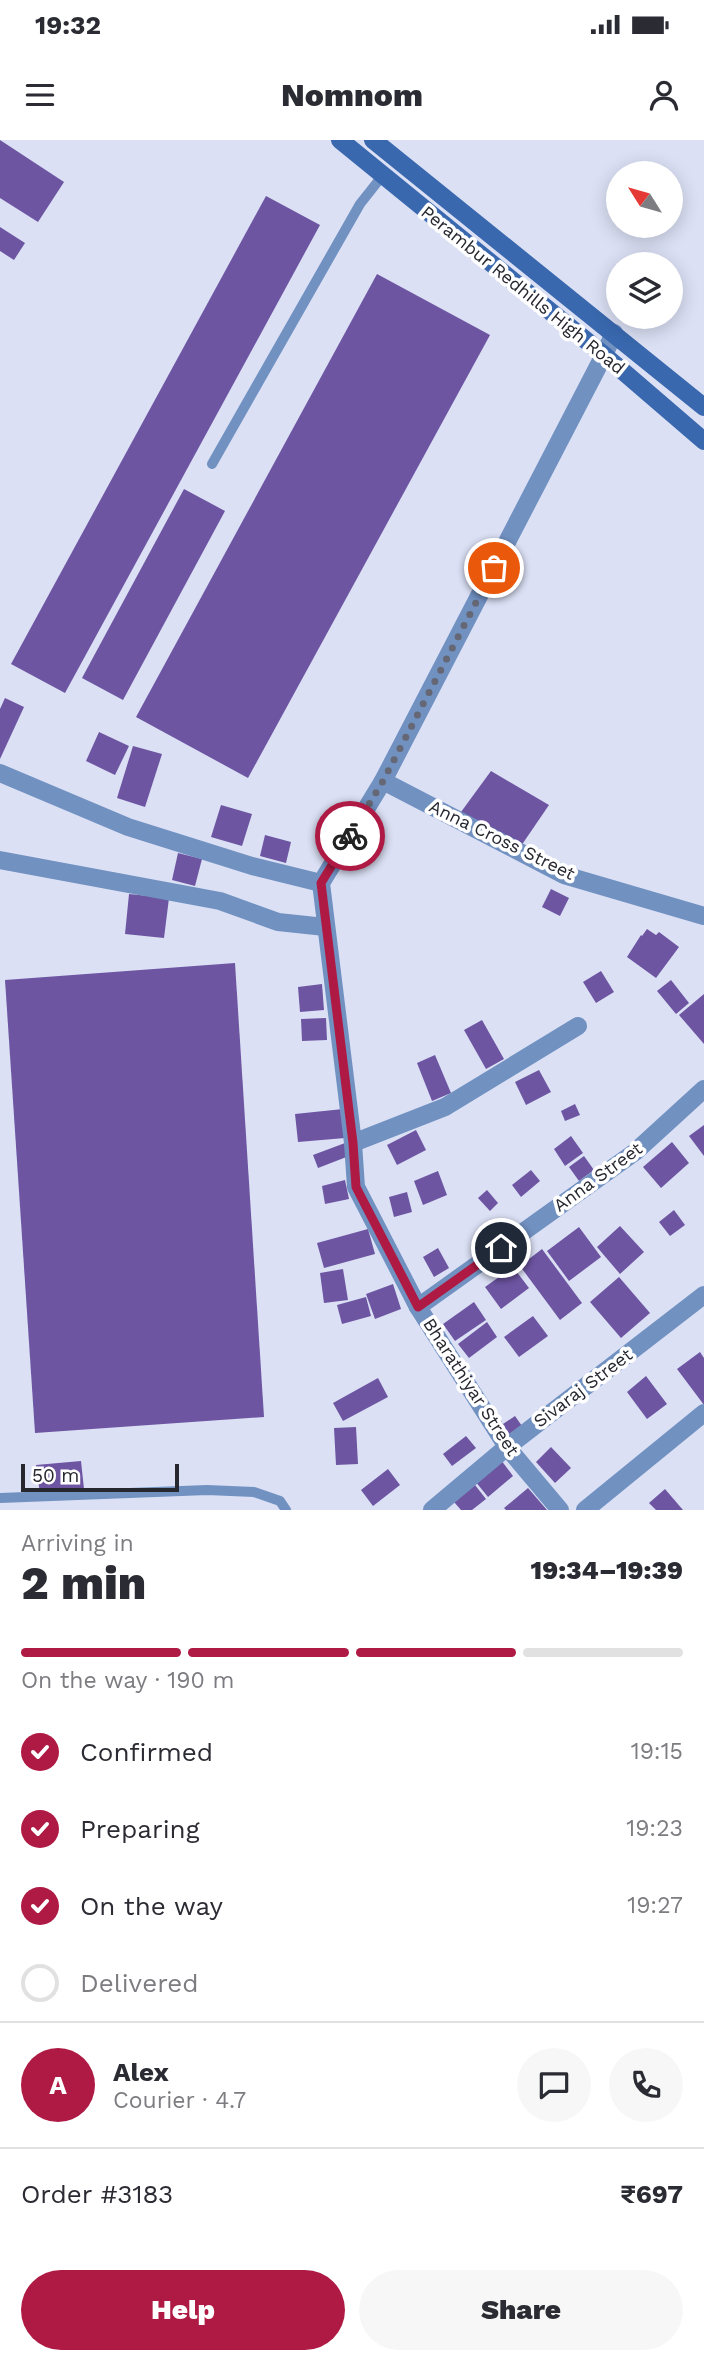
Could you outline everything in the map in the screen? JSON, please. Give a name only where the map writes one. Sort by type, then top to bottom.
[{"type":"main road","name":"Perambur Redhills High Road","points":[[340,140],[604,355],[704,441]]},
{"type":"main road","name":"Perambur Redhills High Road","points":[[373,140],[704,407]]},
{"type":"street","points":[[0,773],[128,827],[252,866],[321,883],[383,781],[614,333]]},
{"type":"street","name":"Anna Cross Street","points":[[383,781],[564,875],[704,916]]},
{"type":"street","points":[[0,860],[220,901],[278,922],[325,927]]},
{"type":"street","name":"Bharathiyar Street","points":[[321,883],[356,1187],[418,1307],[507,1447],[561,1510]]},
{"type":"street","points":[[353,1143],[445,1107],[578,1026]]},
{"type":"street","name":"Anna Street","points":[[418,1307],[635,1152],[704,1089]]},
{"type":"street","name":"Sivaraj Street","points":[[432,1510],[507,1447],[704,1295]]},
{"type":"street","points":[[585,1510],[704,1413]]},
{"type":"lane","points":[[212,464],[360,204],[383,175]]},
{"type":"lane","points":[[0,1497],[207,1490],[254,1492],[280,1501],[286,1510]]},
{"type":"building","points":[[0,140],[64,182],[38,222],[0,198]]},
{"type":"building","points":[[266,196],[320,225],[65,693],[11,664]]},
{"type":"building","points":[[0,227],[25,243],[14,260],[0,251]]},
{"type":"building","points":[[377,274],[490,335],[248,778],[136,717]]},
{"type":"building","points":[[184,489],[225,511],[123,700],[82,678]]},
{"type":"building","points":[[5,698],[24,707],[0,759],[0,709]]},
{"type":"building","points":[[99,732],[129,746],[115,775],[86,761]]},
{"type":"building","points":[[133,746],[162,754],[145,807],[117,798]]},
{"type":"building","points":[[491,771],[549,805],[521,846],[461,812]]},
{"type":"building","points":[[221,805],[252,814],[242,846],[211,837]]},
{"type":"building","points":[[265,835],[291,842],[286,863],[260,856]]},
{"type":"building","points":[[178,853],[202,859],[195,886],[172,880]]},
{"type":"building","points":[[551,889],[569,898],[560,916],[542,907]]},
{"type":"building","points":[[129,894],[169,898],[164,938],[125,934]]},
{"type":"building","points":[[647,929],[656,935],[659,932],[679,947],[656,978],[627,957]]},
{"type":"building","points":[[235,963],[264,1417],[35,1433],[5,980]]},
{"type":"building","points":[[601,971],[614,992],[596,1003],[583,982]]},
{"type":"building","points":[[671,980],[689,1003],[676,1014],[657,991]]},
{"type":"building","points":[[322,984],[324,1010],[300,1012],[298,987]]},
{"type":"building","points":[[704,994],[704,1044],[679,1015]]},
{"type":"building","points":[[326,1018],[327,1040],[302,1041],[301,1019]]},
{"type":"building","points":[[482,1020],[504,1059],[486,1069],[464,1030]]},
{"type":"building","points":[[435,1055],[451,1093],[432,1101],[417,1063]]},
{"type":"building","points":[[539,1070],[551,1092],[526,1105],[515,1082]]},
{"type":"building","points":[[575,1104],[580,1115],[565,1121],[561,1111]]},
{"type":"building","points":[[343,1109],[345,1138],[298,1142],[295,1114]]},
{"type":"building","points":[[704,1125],[704,1156],[689,1136]]},
{"type":"building","points":[[416,1130],[426,1150],[397,1165],[387,1145]]},
{"type":"building","points":[[571,1136],[583,1153],[565,1166],[554,1149]]},
{"type":"building","points":[[672,1142],[689,1163],[661,1188],[643,1167]]},
{"type":"building","points":[[345,1143],[349,1156],[318,1168],[313,1155]]},
{"type":"building","points":[[584,1156],[594,1170],[579,1181],[569,1167]]},
{"type":"building","points":[[531,1170],[540,1181],[521,1197],[512,1185]]},
{"type":"building","points":[[438,1171],[447,1195],[423,1205],[414,1181]]},
{"type":"building","points":[[345,1180],[349,1199],[325,1204],[322,1186]]},
{"type":"building","points":[[487,1190],[498,1203],[490,1211],[478,1198]]},
{"type":"building","points":[[407,1192],[412,1212],[394,1217],[389,1197]]},
{"type":"building","points":[[674,1210],[685,1225],[670,1236],[659,1222]]},
{"type":"building","points":[[620,1226],[644,1252],[620,1274],[597,1247]]},
{"type":"building","points":[[579,1227],[601,1257],[569,1281],[547,1251]]},
{"type":"building","points":[[368,1229],[375,1254],[324,1268],[317,1243]]},
{"type":"building","points":[[438,1248],[449,1268],[434,1277],[423,1257]]},
{"type":"building","points":[[542,1249],[582,1303],[560,1320],[520,1266]]},
{"type":"building","points":[[513,1267],[529,1288],[501,1309],[485,1287]]},
{"type":"building","points":[[343,1269],[348,1300],[324,1303],[320,1273]]},
{"type":"building","points":[[619,1277],[650,1313],[621,1338],[590,1302]]},
{"type":"building","points":[[393,1284],[401,1309],[375,1319],[366,1294]]},
{"type":"building","points":[[366,1297],[371,1316],[342,1324],[337,1305]]},
{"type":"building","points":[[474,1302],[486,1320],[455,1341],[443,1324]]},
{"type":"building","points":[[533,1316],[548,1336],[519,1357],[504,1337]]},
{"type":"building","points":[[487,1322],[497,1337],[469,1358],[458,1344]]},
{"type":"building","points":[[700,1352],[704,1358],[704,1405],[677,1369]]},
{"type":"building","points":[[646,1376],[667,1404],[647,1419],[627,1392]]},
{"type":"building","points":[[378,1378],[388,1397],[343,1421],[333,1403]]},
{"type":"building","points":[[515,1416],[522,1426],[506,1436],[500,1426]]},
{"type":"building","points":[[356,1427],[358,1464],[336,1465],[334,1428]]},
{"type":"building","points":[[466,1436],[476,1448],[452,1466],[443,1454]]},
{"type":"building","points":[[551,1447],[571,1468],[555,1483],[536,1462]]},
{"type":"building","points":[[501,1460],[513,1476],[488,1497],[475,1481]]},
{"type":"building","points":[[81,1461],[84,1489],[40,1494],[36,1465]]},
{"type":"building","points":[[388,1469],[400,1485],[373,1506],[361,1490]]},
{"type":"building","points":[[475,1485],[486,1499],[472,1510],[461,1510],[454,1502]]},
{"type":"building","points":[[528,1488],[547,1510],[504,1508]]},
{"type":"building","points":[[665,1489],[683,1510],[656,1510],[649,1503]]},
{"type":"way so far","points":[[350,836],[383,781],[494,568]]},
{"type":"route","points":[[350,836],[321,883],[356,1187],[418,1307],[501,1248]]}]
